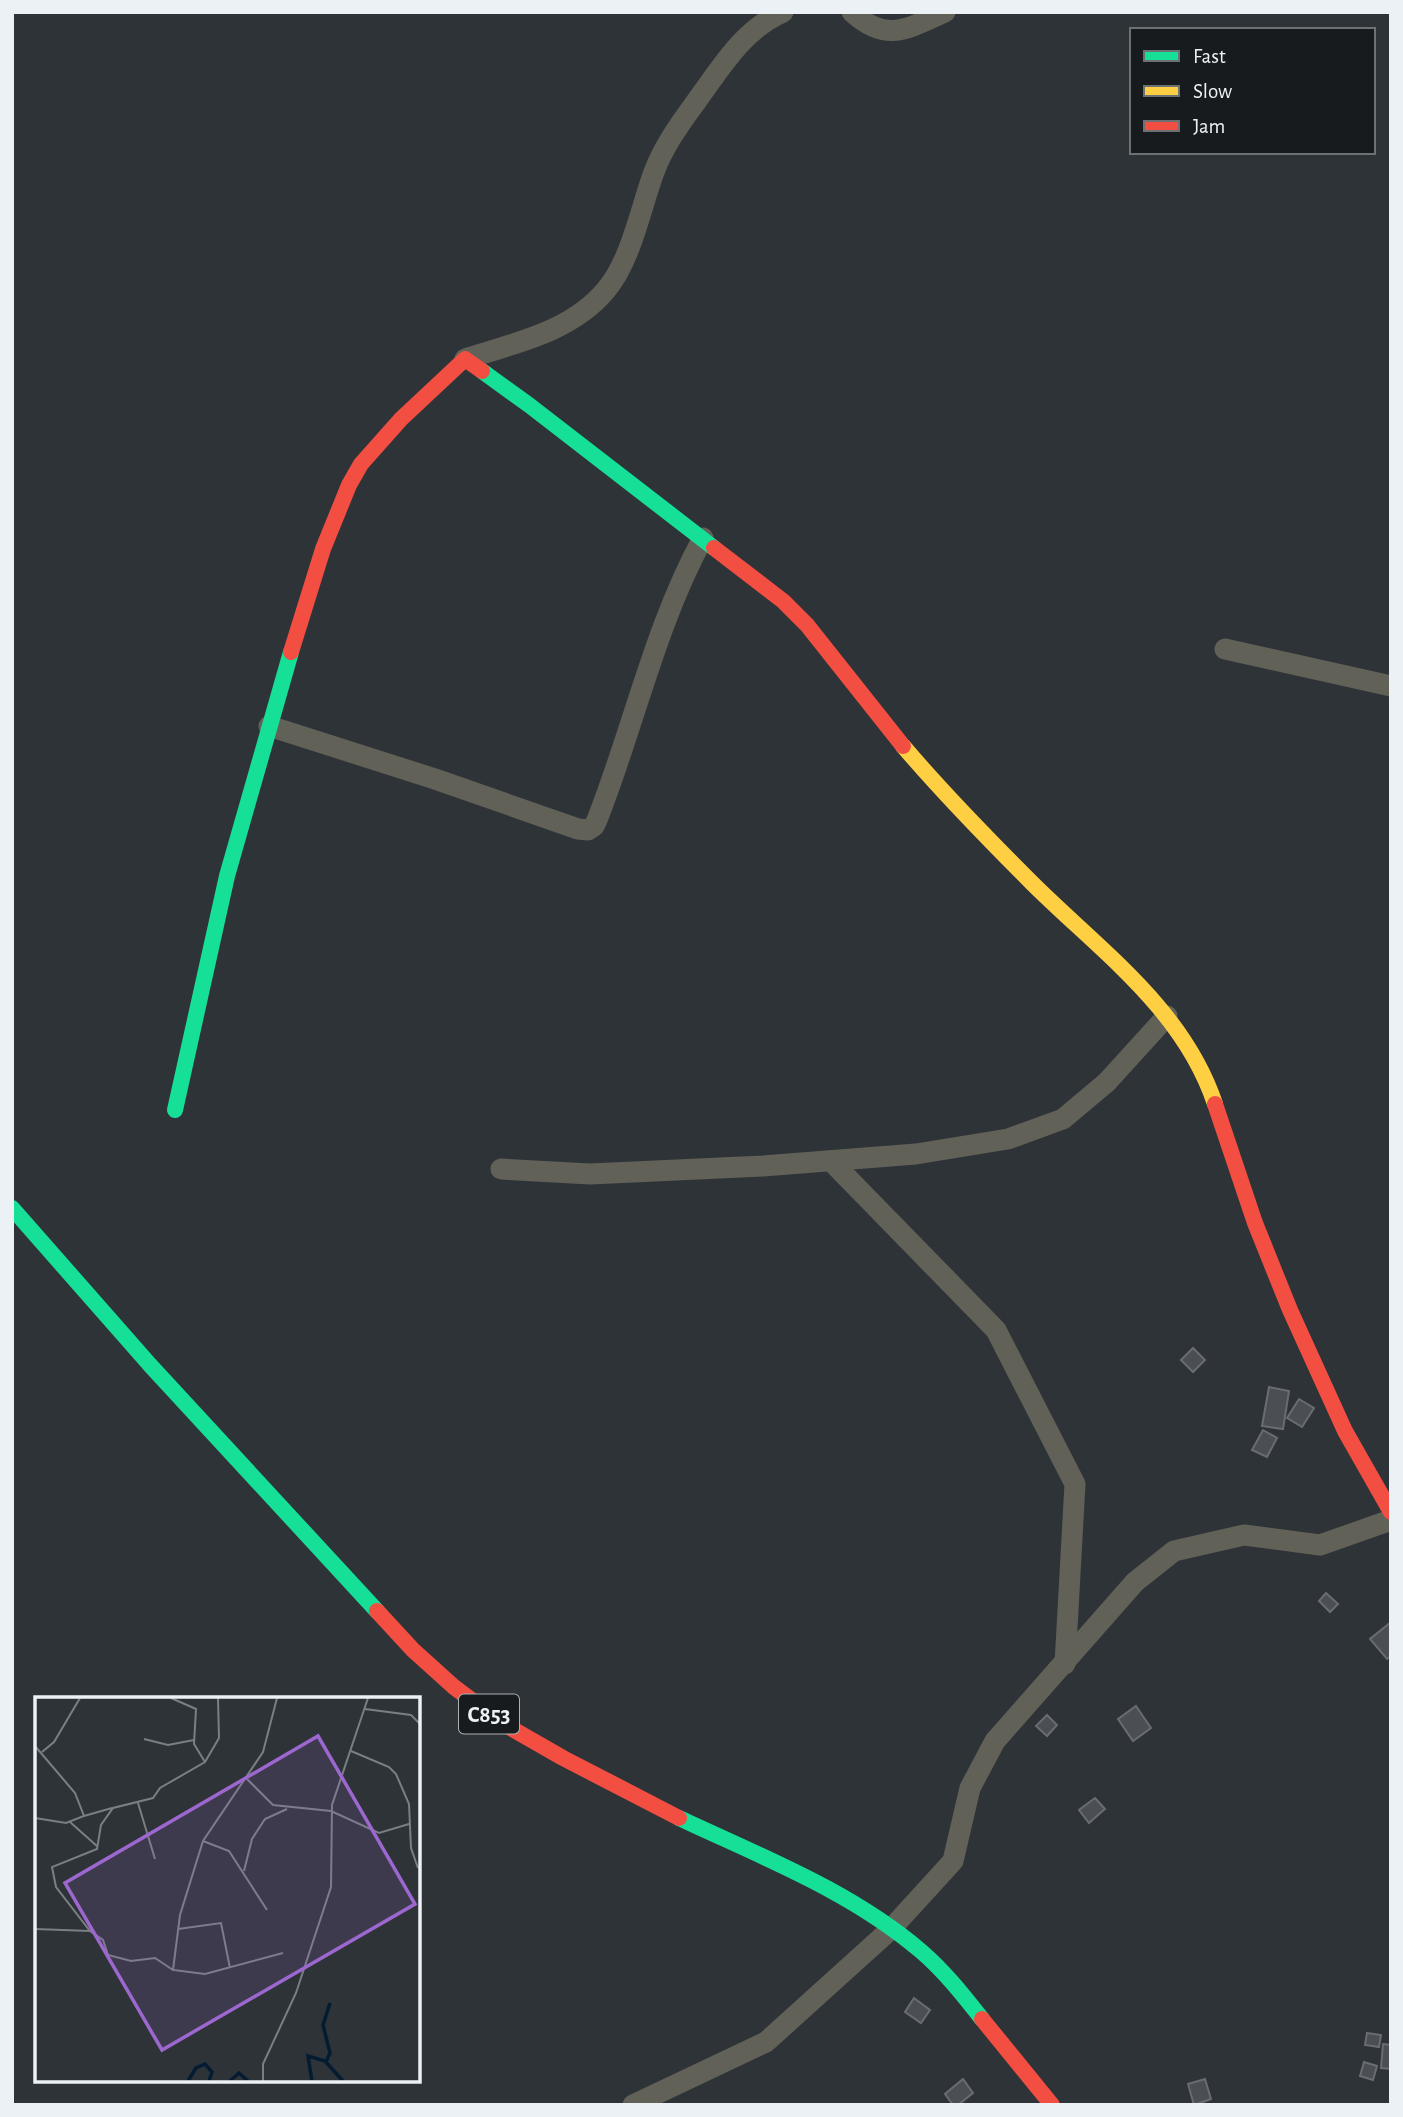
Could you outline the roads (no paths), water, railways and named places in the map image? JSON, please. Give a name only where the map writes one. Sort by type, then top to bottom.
[{"type":"street","points":[[174,1110],[227,876],[269,726],[323,549],[349,485],[361,464],[379,442],[465,359],[545,334],[578,316],[607,290],[623,263],[655,168],[676,130],[729,56],[759,26],[783,12]]},
{"type":"street","points":[[852,12],[876,27],[890,31],[905,30],[945,12]]},
{"type":"street","points":[[465,359],[529,405],[783,601],[807,625],[918,763],[1031,882],[1129,974],[1167,1016],[1191,1050],[1211,1092],[1255,1223],[1295,1322],[1345,1431],[1391,1512]]},
{"type":"street","points":[[269,726],[435,779],[578,829],[588,830],[597,820],[674,600],[703,538]]},
{"type":"street","points":[[1225,649],[1391,686]]},
{"type":"street","points":[[501,1169],[590,1174],[831,1161],[915,1154],[1009,1139],[1063,1119],[1107,1082],[1167,1016]]},
{"type":"street","points":[[831,1161],[996,1330],[1075,1484],[1065,1664]]},
{"type":"street","name":"C853","points":[[12,1208],[150,1365],[412,1650],[454,1687],[502,1723],[563,1758],[652,1806],[812,1881],[856,1905],[891,1929],[921,1951],[950,1979],[1052,2105]]},
{"type":"street","points":[[633,2105],[766,2042],[891,1929],[953,1861],[970,1788],[995,1741],[1135,1582],[1174,1550],[1244,1535],[1321,1545],[1391,1520]]}]
